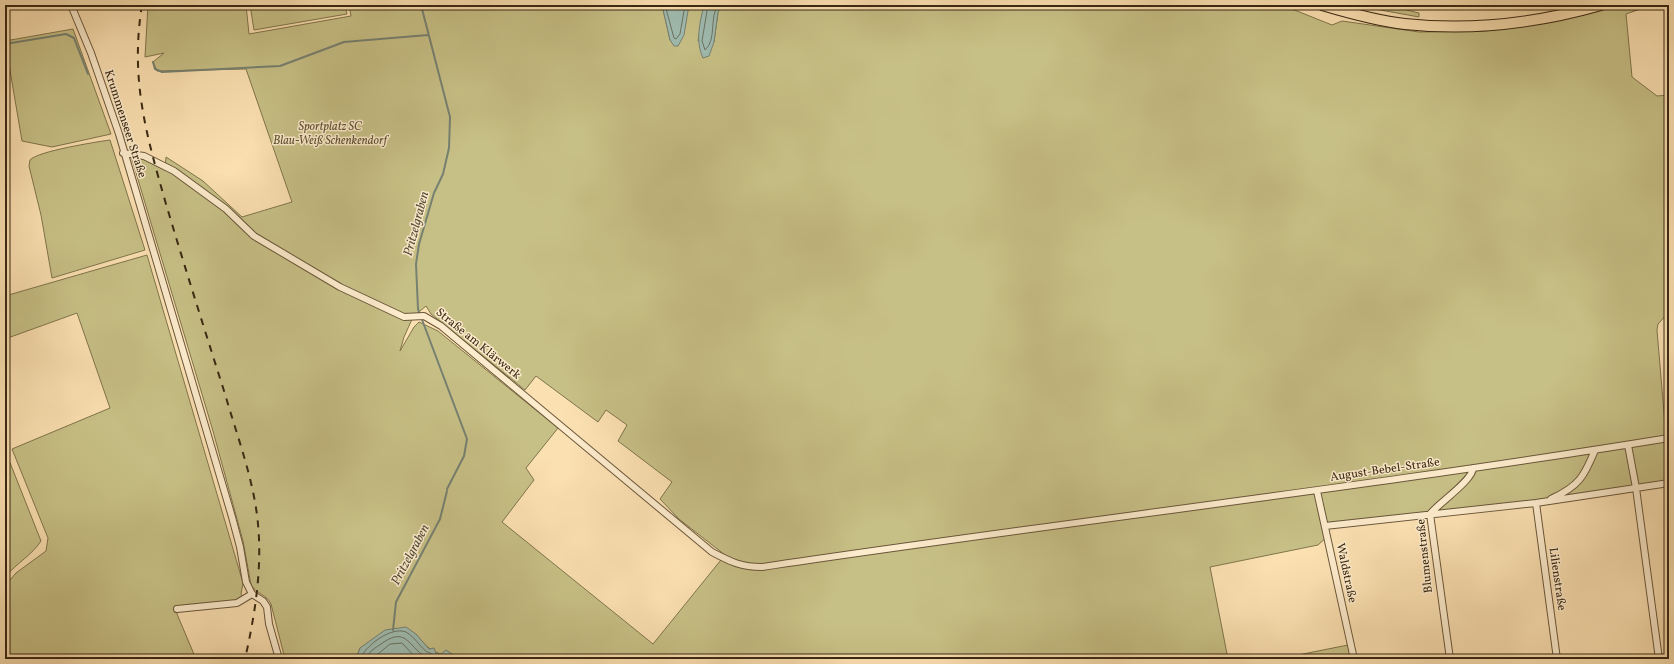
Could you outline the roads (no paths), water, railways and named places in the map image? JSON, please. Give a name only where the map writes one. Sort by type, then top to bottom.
[{"type":"main road","points":[[1322,5],[1363,16],[1404,24],[1456,27],[1502,25],[1544,18],[1601,5]]},
{"type":"street","name":"Krummenseer Straße","points":[[71,5],[91,53],[119,134],[123,153],[232,517],[240,547],[246,582],[252,594]]},
{"type":"street","name":"Straße am Klärwerk","points":[[123,153],[144,156],[174,171],[226,209],[254,236],[340,287],[404,317],[420,316],[440,326],[712,552],[733,563],[746,567],[762,567],[1103,518]]},
{"type":"street","name":"August-Bebel-Straße","points":[[1103,518],[1317,491],[1669,438]]},
{"type":"street","points":[[1628,445],[1636,488],[1659,659]]},
{"type":"street","points":[[1546,501],[1577,484],[1595,450]]},
{"type":"street","name":"Blumenstraße","points":[[1450,659],[1430,514],[1436,506],[1467,480],[1473,471],[1473,468]]},
{"type":"street","points":[[1325,526],[1536,503],[1669,483]]},
{"type":"street","name":"Waldstraße","points":[[1317,491],[1354,659]]},
{"type":"street","name":"Lilienstraße","points":[[1536,503],[1557,659]]},
{"type":"street","points":[[177,609],[237,603],[252,594],[267,607],[269,624],[279,659]]},
{"type":"water","points":[[662,5],[689,5],[684,35],[678,46],[674,46],[670,40]]},
{"type":"water","points":[[704,5],[723,5],[718,12],[714,42],[709,56],[703,58],[699,45],[699,38]]},
{"type":"water","points":[[406,627],[416,634],[429,649],[434,648],[436,653],[441,654],[446,650],[457,657],[466,659],[356,659],[360,648],[385,630]]},
{"type":"waterway","name":"Pritzelgraben","points":[[421,5],[450,117],[449,148],[443,174],[434,193],[419,244],[416,264],[418,309],[467,439],[464,456],[447,489]]},
{"type":"waterway","points":[[11,43],[66,34],[74,38],[88,74]]},
{"type":"waterway","points":[[153,62],[155,69],[162,72],[280,66],[344,42],[428,35]]},
{"type":"waterway","name":"Pritzelgraben","points":[[393,630],[396,602],[440,519],[447,491]]},
{"type":"railway","points":[[142,5],[138,57],[139,82],[146,130],[166,204],[242,451],[256,508],[259,546],[258,584],[245,659]]},
{"type":"park label","name":"Sportplatz SC Blau-Weiß Schenkendorf","points":[[330,134]]}]
